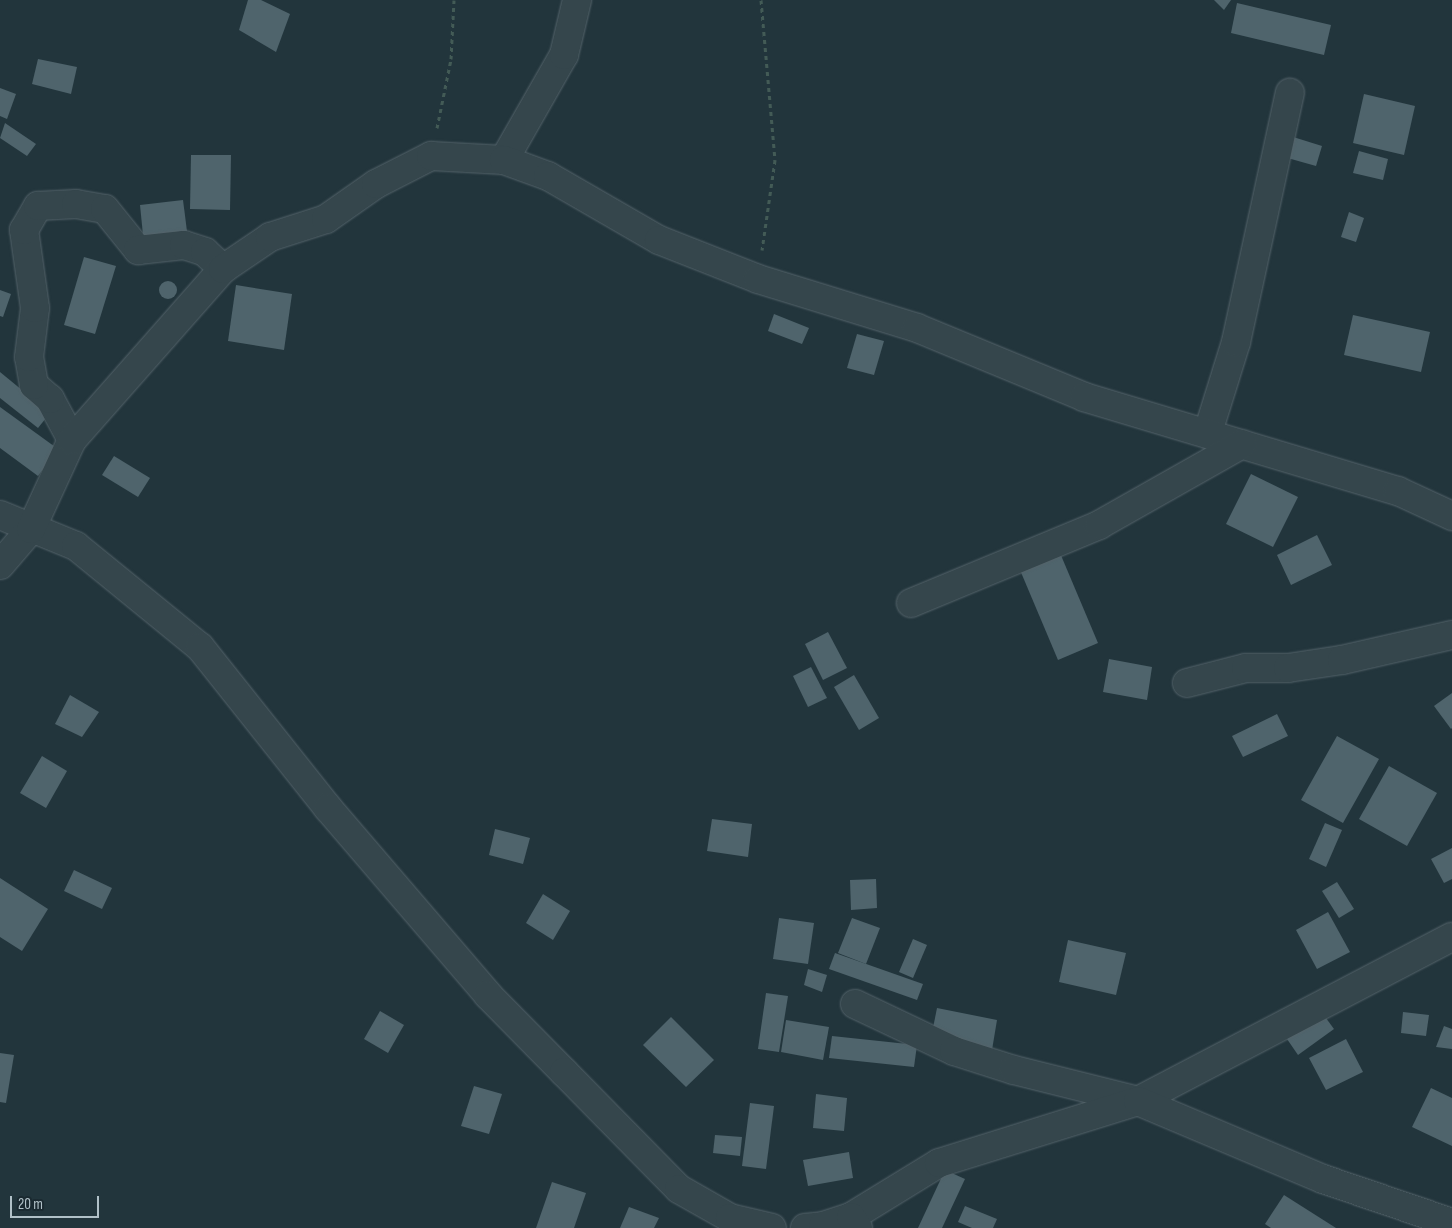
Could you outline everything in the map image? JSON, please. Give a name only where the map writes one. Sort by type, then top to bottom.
[{"type":"street","points":[[504,160],[564,56],[577,0]]},
{"type":"street","points":[[1208,432],[1236,342],[1290,93]]},
{"type":"street","points":[[0,565],[31,528],[72,440],[224,269],[270,237],[326,219],[376,184],[431,156],[504,160],[548,176],[659,240],[758,279],[917,328],[1084,397],[1208,432],[1398,492],[1452,516]]},
{"type":"street","points":[[72,440],[50,399],[34,385],[29,357],[35,308],[24,230],[38,206],[76,204],[104,209],[138,250],[184,245],[205,252],[224,269]]},
{"type":"street","points":[[911,603],[1099,525],[1242,444]]},
{"type":"street","points":[[0,516],[76,546],[200,647],[328,808],[488,995],[680,1189],[730,1218],[772,1228]]},
{"type":"street","points":[[1187,683],[1246,668],[1288,668],[1342,660],[1452,635]]},
{"type":"street","points":[[805,1228],[855,1222],[939,1163],[1138,1100],[1452,937]]},
{"type":"street","points":[[855,1004],[954,1051],[1014,1070],[1138,1100],[1323,1179],[1432,1221]]},
{"type":"path","points":[[431,156],[451,59],[454,0]]},
{"type":"path","points":[[758,279],[774,160],[762,0]]},
{"type":"building","points":[[248,0],[261,0],[290,14],[276,52],[239,30]]},
{"type":"building","points":[[1214,0],[1231,0],[1224,10]]},
{"type":"building","points":[[1237,3],[1331,25],[1324,55],[1231,33]]},
{"type":"building","points":[[38,59],[77,67],[71,94],[32,84]]},
{"type":"building","points":[[0,88],[16,94],[7,119],[0,116]]},
{"type":"building","points":[[1364,94],[1415,106],[1404,155],[1353,143]]},
{"type":"building","points":[[5,123],[36,144],[27,156],[0,138]]},
{"type":"building","points":[[1290,136],[1322,146],[1316,166],[1284,157]]},
{"type":"building","points":[[1359,151],[1388,159],[1383,180],[1353,173]]},
{"type":"building","points":[[191,155],[231,155],[230,210],[190,209]]},
{"type":"building","points":[[183,200],[188,239],[144,245],[140,205]]},
{"type":"building","points":[[1349,212],[1364,218],[1356,242],[1341,237]]},
{"type":"building","points":[[84,257],[116,266],[95,334],[64,325]]},
{"type":"building","points":[[168,281],[174,284],[177,290],[174,296],[168,299],[162,296],[159,290],[162,284]]},
{"type":"building","points":[[236,285],[292,294],[284,350],[228,341]]},
{"type":"building","points":[[0,290],[11,294],[3,317],[0,316]]},
{"type":"building","points":[[774,314],[809,328],[802,344],[768,331]]},
{"type":"building","points":[[1353,315],[1430,332],[1421,372],[1344,355]]},
{"type":"building","points":[[857,334],[884,341],[874,375],[847,368]]},
{"type":"building","points":[[0,372],[50,413],[38,428],[0,398]]},
{"type":"building","points":[[0,407],[58,449],[38,476],[0,448]]},
{"type":"building","points":[[114,456],[150,478],[138,497],[102,475]]},
{"type":"building","points":[[1251,474],[1298,497],[1273,547],[1226,524]]},
{"type":"building","points":[[1317,535],[1332,565],[1291,585],[1277,555]]},
{"type":"building","points":[[1060,553],[1098,643],[1058,660],[1020,570]]},
{"type":"building","points":[[828,632],[847,668],[823,680],[805,644]]},
{"type":"building","points":[[1109,659],[1152,667],[1147,700],[1103,692]]},
{"type":"building","points":[[811,667],[827,698],[808,707],[793,676]]},
{"type":"building","points":[[854,675],[879,718],[859,730],[834,687]]},
{"type":"building","points":[[1452,693],[1452,728],[1451,729],[1434,706]]},
{"type":"building","points":[[70,695],[99,712],[82,737],[55,724]]},
{"type":"building","points":[[1277,714],[1288,736],[1243,757],[1232,736]]},
{"type":"building","points":[[1337,736],[1379,759],[1343,823],[1301,800]]},
{"type":"building","points":[[42,756],[67,771],[46,808],[20,793]]},
{"type":"building","points":[[1389,766],[1437,793],[1407,846],[1359,819]]},
{"type":"building","points":[[712,819],[752,824],[748,857],[707,851]]},
{"type":"building","points":[[1325,823],[1342,830],[1326,867],[1309,859]]},
{"type":"building","points":[[495,829],[530,838],[523,864],[489,855]]},
{"type":"building","points":[[1452,848],[1452,879],[1444,883],[1431,859]]},
{"type":"building","points":[[74,870],[112,888],[102,909],[64,891]]},
{"type":"building","points":[[0,878],[48,909],[22,951],[0,937]]},
{"type":"building","points":[[876,879],[877,908],[851,910],[850,880]]},
{"type":"building","points":[[1337,882],[1354,909],[1339,918],[1322,891]]},
{"type":"building","points":[[543,894],[570,911],[553,940],[526,923]]},
{"type":"building","points":[[1328,912],[1350,952],[1317,969],[1296,930]]},
{"type":"building","points":[[779,918],[814,923],[808,964],[773,959]]},
{"type":"building","points":[[852,918],[880,928],[866,964],[838,953]]},
{"type":"building","points":[[913,939],[927,945],[913,978],[899,972]]},
{"type":"building","points":[[1068,940],[1126,953],[1116,995],[1059,982]]},
{"type":"building","points":[[835,953],[923,984],[917,1000],[829,969]]},
{"type":"building","points":[[808,969],[827,975],[822,992],[804,985]]},
{"type":"building","points":[[766,993],[788,996],[779,1052],[758,1049]]},
{"type":"building","points":[[937,1008],[997,1020],[992,1050],[931,1038]]},
{"type":"building","points":[[380,1011],[404,1025],[388,1053],[364,1039]]},
{"type":"building","points":[[1403,1012],[1429,1015],[1426,1036],[1401,1033]]},
{"type":"building","points":[[1323,1014],[1334,1029],[1298,1055],[1287,1039]]},
{"type":"building","points":[[671,1017],[714,1060],[686,1087],[643,1045]]},
{"type":"building","points":[[786,1020],[829,1027],[823,1060],[781,1052]]},
{"type":"building","points":[[1444,1026],[1452,1029],[1452,1049],[1436,1047]]},
{"type":"building","points":[[832,1036],[917,1045],[914,1067],[829,1058]]},
{"type":"building","points":[[1346,1039],[1363,1072],[1326,1090],[1309,1058]]},
{"type":"building","points":[[0,1053],[14,1055],[6,1103],[0,1102]]},
{"type":"building","points":[[474,1086],[502,1094],[489,1134],[461,1126]]},
{"type":"building","points":[[1431,1088],[1452,1098],[1452,1146],[1412,1127]]},
{"type":"building","points":[[816,1094],[847,1098],[844,1131],[813,1128]]},
{"type":"building","points":[[750,1103],[774,1106],[766,1169],[742,1166]]},
{"type":"building","points":[[715,1135],[742,1137],[740,1156],[713,1153]]},
{"type":"building","points":[[849,1152],[853,1178],[808,1186],[803,1160]]},
{"type":"building","points":[[945,1170],[965,1179],[942,1228],[918,1228]]},
{"type":"building","points":[[552,1182],[586,1193],[574,1228],[536,1228]]},
{"type":"building","points":[[1284,1195],[1336,1228],[1271,1228],[1265,1224]]},
{"type":"building","points":[[965,1206],[997,1219],[993,1228],[972,1228],[958,1222]]},
{"type":"building","points":[[629,1207],[659,1218],[654,1228],[620,1228]]}]
